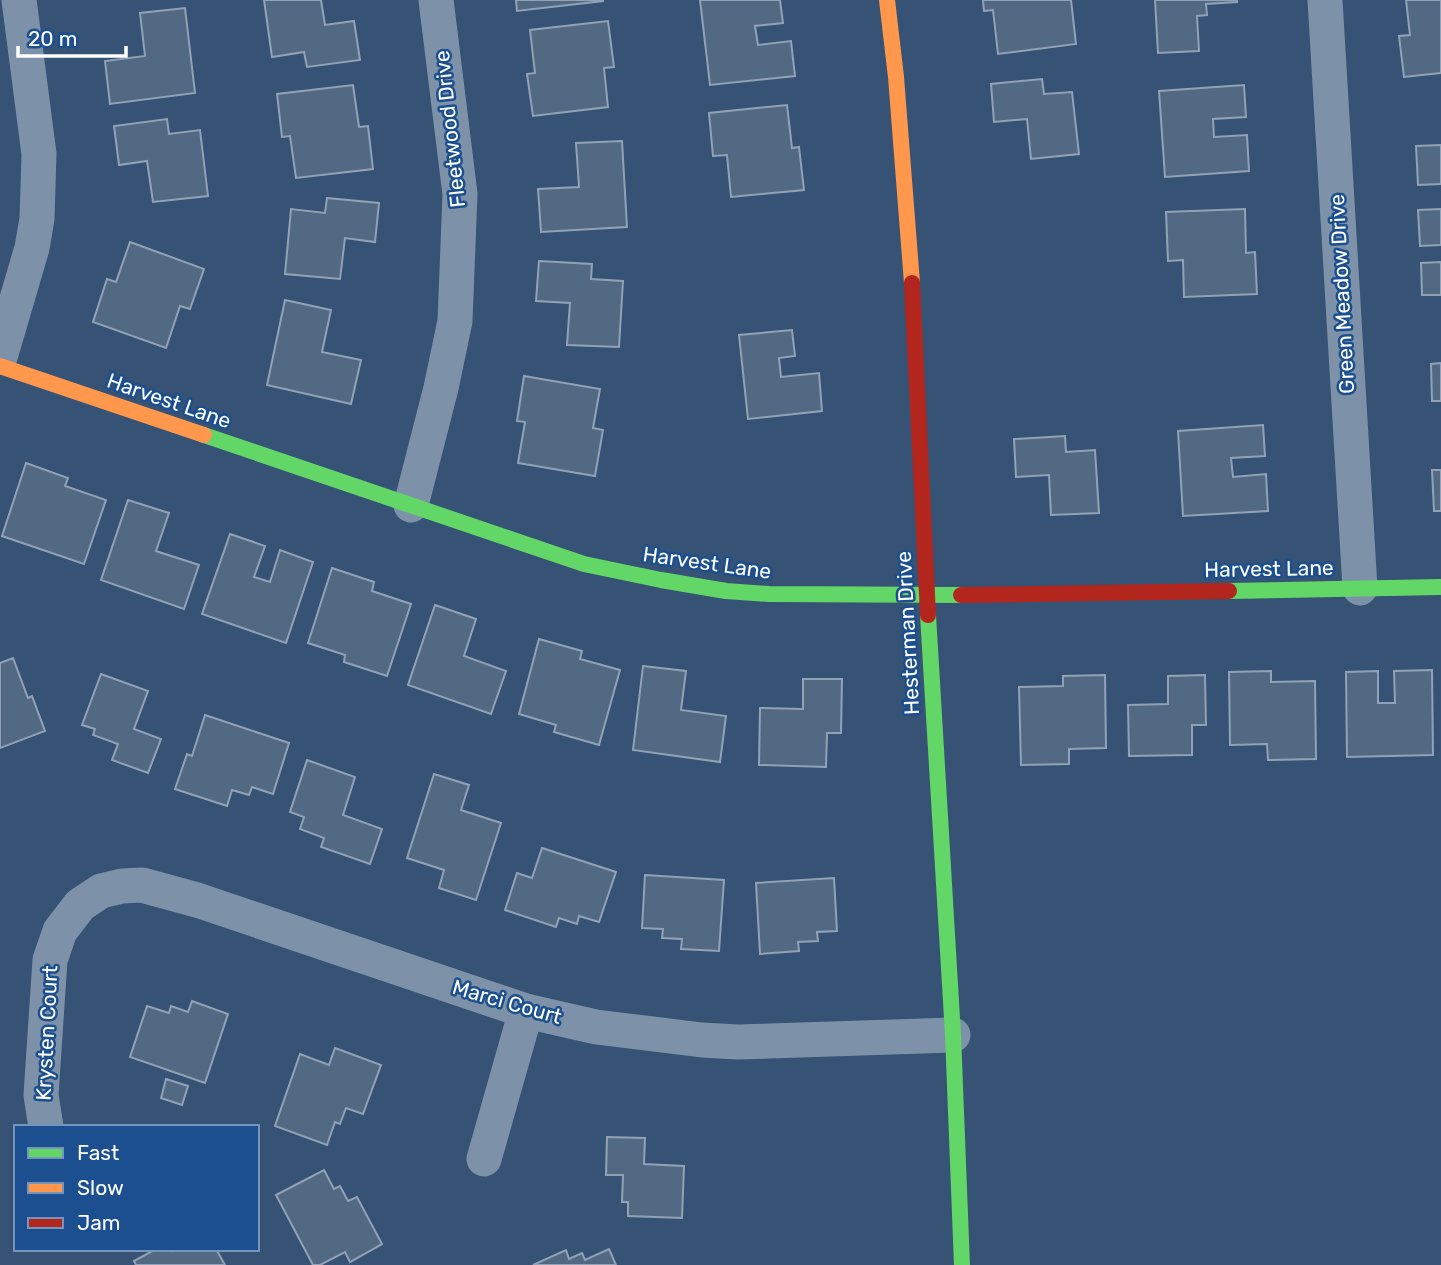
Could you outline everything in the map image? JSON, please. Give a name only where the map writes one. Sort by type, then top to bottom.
[{"type":"street","points":[[0,356],[32,248],[37,219],[39,154],[19,0]]},
{"type":"street","name":"Fleetwood Drive","points":[[411,505],[455,321],[460,194],[436,0]]},
{"type":"street","name":"Hesterman Drive","points":[[887,0],[897,77],[911,257],[927,594],[953,1035],[962,1265]]},
{"type":"street","name":"Green Meadow Drive","points":[[1325,0],[1360,588]]},
{"type":"street","name":"Harvest Lane","points":[[0,366],[584,564],[726,591],[769,594],[975,595],[1441,587]]},
{"type":"street","name":"Marci Court","points":[[80,905],[101,891],[142,885],[211,905],[526,1012],[596,1027],[738,1042],[953,1035]]},
{"type":"street","name":"Krysten Court","points":[[46,1125],[41,1095],[50,960],[60,931],[80,905]]},
{"type":"street","points":[[484,1159],[526,1012]]},
{"type":"building","points":[[264,0],[321,0],[325,25],[354,21],[360,60],[307,67],[304,52],[272,57]]},
{"type":"building","points":[[516,0],[603,0],[603,1],[517,11]]},
{"type":"building","points":[[700,0],[780,0],[783,23],[755,26],[758,45],[791,41],[795,76],[710,85]]},
{"type":"building","points":[[983,0],[1071,0],[1076,44],[998,54],[993,10],[984,11]]},
{"type":"building","points":[[1155,0],[1237,2],[1206,4],[1207,15],[1197,16],[1199,51],[1158,53]]},
{"type":"building","points":[[1406,0],[1441,0],[1441,73],[1404,77],[1399,36],[1410,35]]},
{"type":"building","points":[[185,8],[195,93],[110,104],[105,61],[145,56],[140,13]]},
{"type":"building","points":[[608,21],[614,67],[604,68],[608,107],[533,116],[527,74],[535,73],[530,30]]},
{"type":"building","points":[[1042,79],[1044,94],[1072,92],[1079,154],[1031,159],[1027,119],[994,122],[991,84]]},
{"type":"building","points":[[353,85],[359,127],[368,126],[373,169],[296,178],[290,136],[282,137],[277,94]]},
{"type":"building","points":[[1244,85],[1246,117],[1213,119],[1214,137],[1247,135],[1249,171],[1165,177],[1159,91]]},
{"type":"building","points":[[787,105],[792,148],[799,147],[804,190],[731,197],[727,155],[713,156],[709,113]]},
{"type":"building","points":[[167,119],[169,134],[200,130],[208,196],[153,202],[147,161],[119,165],[114,126]]},
{"type":"building","points":[[622,141],[627,227],[541,232],[538,189],[579,187],[576,143]]},
{"type":"building","points":[[1441,145],[1441,184],[1418,185],[1416,146]]},
{"type":"building","points":[[327,198],[379,203],[375,242],[345,238],[340,279],[285,274],[291,209],[325,213]]},
{"type":"building","points":[[1245,209],[1246,253],[1255,252],[1257,294],[1184,297],[1183,260],[1168,261],[1166,212]]},
{"type":"building","points":[[1441,209],[1441,245],[1420,246],[1418,210]]},
{"type":"building","points":[[130,242],[204,269],[190,309],[180,306],[166,348],[93,322],[107,279],[116,282]]},
{"type":"building","points":[[539,261],[592,264],[591,279],[623,281],[619,347],[567,345],[570,303],[536,301]]},
{"type":"building","points":[[1441,262],[1441,295],[1422,295],[1421,263]]},
{"type":"building","points":[[285,300],[331,310],[322,352],[361,360],[351,404],[267,385]]},
{"type":"building","points":[[792,330],[795,356],[779,358],[781,377],[819,373],[822,411],[748,419],[739,335]]},
{"type":"building","points":[[1441,363],[1441,401],[1432,401],[1431,364]]},
{"type":"building","points":[[524,376],[600,389],[593,428],[603,430],[595,476],[518,463],[525,422],[517,421]]},
{"type":"building","points":[[1263,425],[1265,456],[1231,458],[1233,477],[1266,474],[1268,511],[1183,516],[1178,431]]},
{"type":"building","points":[[1065,436],[1066,452],[1095,450],[1099,513],[1051,515],[1049,475],[1016,477],[1014,439]]},
{"type":"building","points":[[26,463],[68,478],[65,486],[106,500],[84,564],[2,536]]},
{"type":"building","points":[[1432,470],[1441,470],[1441,511],[1434,511]]},
{"type":"building","points":[[128,500],[169,513],[156,551],[199,565],[184,609],[101,580]]},
{"type":"building","points":[[230,534],[265,546],[254,577],[270,582],[280,550],[313,562],[286,643],[202,614]]},
{"type":"building","points":[[332,568],[374,582],[372,591],[411,604],[387,676],[344,662],[345,655],[308,643]]},
{"type":"building","points":[[435,605],[476,619],[464,656],[506,671],[491,714],[408,685]]},
{"type":"building","points":[[539,639],[582,651],[580,659],[620,670],[599,745],[554,732],[556,725],[519,714]]},
{"type":"building","points":[[13,658],[28,698],[32,696],[45,731],[0,748],[0,663]]},
{"type":"building","points":[[643,666],[686,671],[681,710],[726,716],[720,762],[633,750]]},
{"type":"building","points":[[1432,670],[1433,755],[1347,757],[1346,672],[1378,671],[1378,703],[1395,703],[1394,671]]},
{"type":"building","points":[[1271,671],[1271,682],[1315,681],[1316,759],[1268,760],[1267,744],[1230,745],[1229,672]]},
{"type":"building","points":[[101,674],[148,691],[134,729],[161,739],[148,773],[112,760],[118,744],[93,735],[95,729],[82,725]]},
{"type":"building","points":[[1105,675],[1106,748],[1069,749],[1069,764],[1021,765],[1019,687],[1063,686],[1063,676]]},
{"type":"building","points":[[1205,675],[1206,725],[1192,725],[1192,755],[1129,756],[1128,705],[1168,704],[1168,676]]},
{"type":"building","points":[[803,679],[842,679],[841,733],[827,733],[826,767],[759,765],[760,708],[803,709]]},
{"type":"building","points":[[205,715],[289,743],[273,794],[252,787],[249,795],[232,790],[227,806],[175,789],[187,754],[192,756]]},
{"type":"building","points":[[307,760],[355,777],[343,815],[382,829],[370,864],[321,847],[324,838],[300,829],[304,817],[290,812]]},
{"type":"building","points":[[434,774],[469,785],[461,810],[501,823],[476,900],[439,888],[444,870],[407,858]]},
{"type":"building","points":[[542,848],[616,872],[599,922],[579,916],[577,924],[559,918],[556,927],[505,910],[517,873],[532,878]]},
{"type":"building","points":[[645,875],[724,880],[719,951],[681,949],[682,939],[662,938],[663,929],[642,928]]},
{"type":"building","points":[[834,878],[837,931],[817,932],[818,941],[798,942],[799,951],[760,954],[756,883]]},
{"type":"building","points":[[192,1001],[228,1014],[205,1083],[130,1057],[147,1006],[169,1013],[171,1006],[188,1012]]},
{"type":"building","points":[[335,1048],[381,1065],[363,1114],[346,1108],[340,1124],[335,1122],[327,1145],[275,1126],[300,1054],[329,1065]]},
{"type":"building","points":[[166,1079],[188,1086],[182,1105],[161,1098]]},
{"type":"building","points":[[607,1137],[645,1138],[644,1164],[684,1166],[682,1218],[628,1216],[628,1202],[622,1202],[623,1175],[606,1175]]},
{"type":"building","points":[[324,1170],[334,1189],[340,1186],[348,1201],[357,1197],[382,1244],[350,1262],[345,1252],[320,1265],[313,1265],[276,1195]]},
{"type":"building","points":[[609,1249],[616,1265],[533,1265],[566,1250],[569,1259],[582,1253],[585,1260]]},
{"type":"building","points":[[152,1251],[217,1251],[225,1265],[136,1265],[134,1261]]},
{"type":"traffic: fast","points":[[204,435],[584,564],[726,591],[769,594],[961,595]]},
{"type":"traffic: fast","points":[[1229,591],[1441,587]]},
{"type":"traffic: fast","points":[[928,615],[953,1035],[962,1265]]},
{"type":"traffic: slow","points":[[887,0],[896,77],[912,283]]},
{"type":"traffic: slow","points":[[0,366],[204,435]]},
{"type":"traffic: jam","points":[[912,283],[928,615]]},
{"type":"traffic: jam","points":[[961,595],[1229,591]]}]
